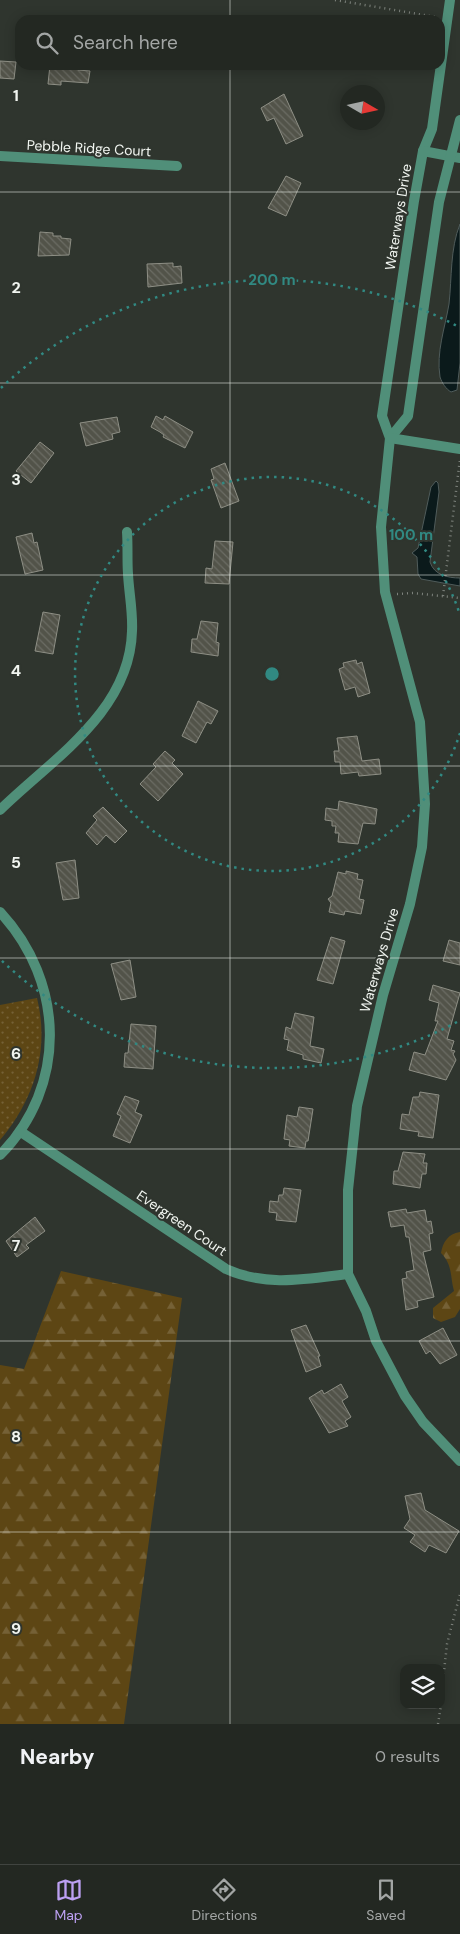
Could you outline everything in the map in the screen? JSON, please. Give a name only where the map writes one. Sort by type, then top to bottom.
[{"type":"street","name":"Waterways Drive","points":[[445,34],[450,0]]},
{"type":"street","name":"Waterways Drive","points":[[440,70],[432,129],[423,151],[414,201],[382,416],[390,438],[381,527],[386,595],[420,722],[425,804],[422,847],[410,904],[383,995],[357,1106],[348,1190],[348,1274],[366,1311],[381,1350],[405,1396],[423,1422],[460,1461]]},
{"type":"street","points":[[390,438],[408,416],[438,202],[455,157],[460,120]]},
{"type":"street","points":[[423,151],[455,157]]},
{"type":"street","name":"Pebble Ridge Court","points":[[0,156],[178,166]]},
{"type":"street","points":[[390,438],[460,449]]},
{"type":"street","points":[[0,810],[70,747],[108,706],[126,670],[132,632],[128,574],[128,532]]},
{"type":"street","points":[[0,912],[28,947],[42,981],[48,1011],[49,1053],[44,1080],[21,1132],[0,1155]]},
{"type":"street","name":"Evergreen Court","points":[[21,1132],[231,1271],[248,1277],[273,1281],[292,1281],[348,1274]]},
{"type":"path","points":[[335,0],[423,15]]},
{"type":"path","points":[[443,596],[460,456]]},
{"type":"path","points":[[386,595],[413,593],[460,598]]},
{"type":"path","points":[[445,1668],[448,1644],[460,1594]]},
{"type":"path","points":[[438,1724],[440,1709]]},
{"type":"green space","points":[[37,998],[41,1017],[41,1036],[36,1074],[22,1108],[0,1140],[0,1005]]},
{"type":"green space","points":[[460,1232],[460,1309],[455,1317],[441,1322],[433,1318],[433,1308],[454,1291],[448,1262],[441,1253],[447,1239]]},
{"type":"green space","points":[[61,1271],[182,1298],[124,1724],[0,1724],[0,1365],[24,1369]]},
{"type":"shaded area","points":[[460,224],[460,363],[457,390],[451,392],[444,386],[440,377],[439,358],[449,304],[453,253]]},
{"type":"shaded area","points":[[436,481],[439,492],[430,562],[438,573],[460,578],[460,586],[421,579],[418,574],[417,557],[412,553],[418,548],[431,487]]},
{"type":"building","points":[[0,61],[15,62],[14,79],[0,78]]},
{"type":"building","points":[[49,70],[90,71],[88,83],[61,81],[61,85],[48,84]]},
{"type":"building","points":[[284,94],[303,136],[286,144],[274,118],[267,121],[261,108]]},
{"type":"building","points":[[286,176],[301,183],[286,216],[268,208]]},
{"type":"building","points":[[40,232],[53,233],[53,236],[71,239],[69,255],[38,256]]},
{"type":"building","points":[[173,263],[173,267],[181,266],[182,283],[148,287],[147,264]]},
{"type":"building","points":[[156,416],[163,420],[165,416],[193,432],[185,448],[163,437],[164,435],[151,427]]},
{"type":"building","points":[[117,417],[120,432],[112,434],[113,439],[86,446],[80,423]]},
{"type":"building","points":[[40,442],[54,453],[31,483],[16,471]]},
{"type":"building","points":[[225,463],[239,501],[221,508],[211,480],[214,479],[211,469]]},
{"type":"building","points":[[32,533],[34,543],[37,542],[43,570],[25,574],[16,537]]},
{"type":"building","points":[[215,541],[233,542],[229,584],[205,583],[206,568],[212,569]]},
{"type":"building","points":[[43,612],[60,615],[53,654],[35,651]]},
{"type":"building","points":[[201,621],[218,623],[216,642],[219,643],[218,656],[191,652],[192,639],[197,639]]},
{"type":"building","points":[[356,660],[357,664],[362,662],[370,693],[358,697],[355,687],[345,690],[339,669],[344,667],[343,663]]},
{"type":"building","points":[[198,701],[218,711],[211,724],[207,722],[196,743],[182,736]]},
{"type":"building","points":[[357,736],[362,761],[379,759],[381,774],[359,776],[358,772],[341,774],[340,762],[335,762],[334,751],[339,751],[337,738]]},
{"type":"building","points":[[165,751],[175,760],[172,763],[183,774],[158,801],[140,784],[156,767],[153,764]]},
{"type":"building","points":[[339,801],[377,809],[375,824],[363,823],[358,844],[338,842],[339,833],[335,833],[336,826],[332,826],[332,821],[325,820],[326,808],[338,810]]},
{"type":"building","points":[[103,807],[127,831],[115,843],[106,835],[97,845],[86,833],[97,820],[93,816]]},
{"type":"building","points":[[75,860],[79,898],[63,900],[56,863]]},
{"type":"building","points":[[346,871],[358,874],[357,879],[363,880],[359,899],[364,900],[361,914],[345,911],[344,915],[329,912],[331,903],[328,899],[332,896],[338,872],[346,874]]},
{"type":"building","points":[[331,937],[345,941],[333,984],[317,980]]},
{"type":"building","points":[[449,940],[460,943],[460,965],[443,961]]},
{"type":"building","points":[[130,960],[136,997],[121,1000],[111,964]]},
{"type":"building","points":[[433,985],[460,993],[447,1039],[454,1041],[451,1050],[455,1051],[453,1054],[456,1060],[446,1080],[409,1070],[414,1052],[425,1055],[438,1021],[435,1021],[439,1003],[429,1000]]},
{"type":"building","points":[[295,1013],[314,1017],[310,1046],[324,1049],[321,1063],[303,1059],[303,1055],[287,1050],[289,1040],[284,1039],[286,1027],[291,1029]]},
{"type":"building","points":[[131,1024],[156,1026],[153,1069],[124,1067],[125,1053],[128,1053]]},
{"type":"building","points":[[420,1092],[439,1095],[433,1138],[418,1136],[419,1132],[400,1129],[402,1114],[409,1115],[413,1097],[419,1097]]},
{"type":"building","points":[[125,1096],[139,1101],[135,1112],[142,1115],[130,1143],[113,1136],[121,1116],[117,1114]]},
{"type":"building","points":[[299,1107],[313,1109],[308,1141],[306,1141],[305,1148],[289,1146],[290,1140],[284,1139],[287,1115],[297,1117]]},
{"type":"building","points":[[403,1152],[425,1154],[423,1163],[427,1163],[426,1174],[422,1174],[420,1188],[393,1184],[394,1171],[398,1171]]},
{"type":"building","points":[[284,1188],[301,1190],[296,1222],[276,1220],[277,1213],[269,1212],[270,1201],[278,1202],[279,1195],[283,1195]]},
{"type":"building","points":[[406,1209],[407,1213],[425,1210],[427,1222],[431,1221],[433,1233],[429,1234],[431,1250],[423,1252],[434,1297],[417,1301],[418,1307],[406,1310],[402,1279],[407,1278],[406,1272],[414,1270],[409,1237],[406,1237],[404,1225],[391,1227],[388,1212]]},
{"type":"building","points":[[35,1217],[45,1231],[26,1245],[29,1248],[17,1257],[6,1241]]},
{"type":"building","points":[[306,1325],[320,1356],[318,1356],[321,1366],[306,1372],[291,1330]]},
{"type":"building","points":[[443,1328],[457,1355],[440,1364],[430,1351],[426,1354],[419,1341]]},
{"type":"building","points":[[341,1384],[348,1397],[342,1401],[351,1417],[345,1421],[348,1426],[329,1433],[309,1398],[322,1390],[324,1394]]},
{"type":"building","points":[[421,1493],[425,1510],[459,1531],[446,1553],[429,1545],[425,1552],[410,1542],[415,1535],[404,1528],[410,1519],[405,1496]]}]
